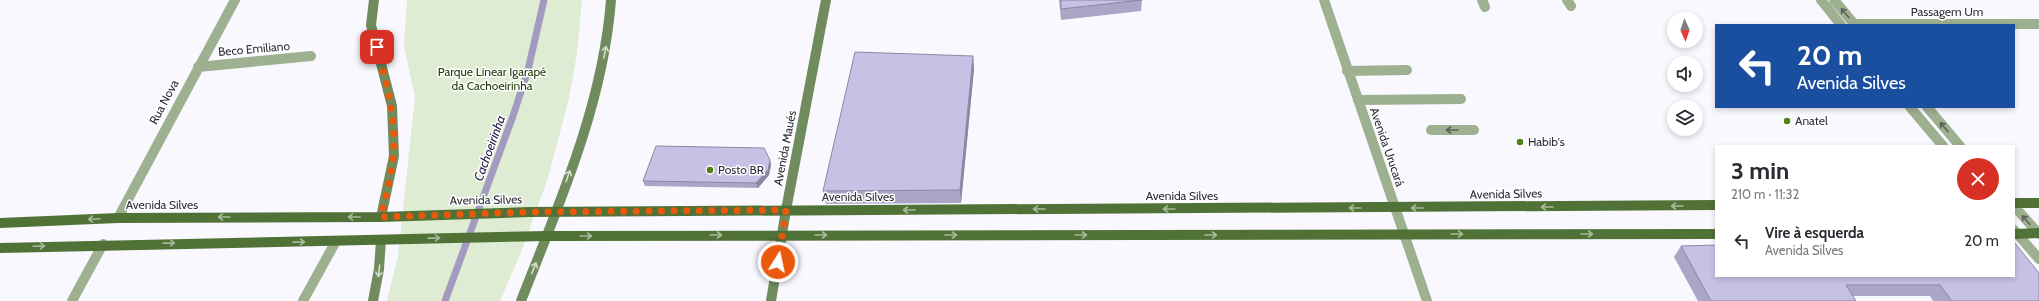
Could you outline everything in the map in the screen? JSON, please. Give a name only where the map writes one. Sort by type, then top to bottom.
[{"type":"main road","points":[[2015,203],[2039,203]]},
{"type":"main road","name":"Avenida Silves","points":[[0,223],[118,218],[381,217],[529,212],[1715,206]]},
{"type":"main road","points":[[2015,232],[2039,234]]},
{"type":"main road","points":[[0,248],[103,244],[336,242],[395,238],[525,236],[1715,234]]},
{"type":"street","name":"Rua Nova","points":[[118,218],[235,0]]},
{"type":"street","points":[[374,0],[371,25],[392,106],[394,156],[381,217]]},
{"type":"street","points":[[521,301],[556,213],[597,92],[609,31],[611,0]]},
{"type":"street","name":"Avenida Maués","points":[[771,301],[786,210],[826,0]]},
{"type":"street","name":"Avenida Urucará","points":[[1324,0],[1427,301]]},
{"type":"street","points":[[1821,0],[1840,24]]},
{"type":"street","points":[[1834,0],[1854,24]]},
{"type":"street","name":"Passagem Um","points":[[2015,24],[2039,24]]},
{"type":"street","name":"Beco Emiliano","points":[[198,67],[311,56]]},
{"type":"street","points":[[1348,71],[1407,70]]},
{"type":"street","points":[[1358,100],[1461,99]]},
{"type":"street","points":[[1911,108],[1942,145]]},
{"type":"street","points":[[1928,108],[1959,145]]},
{"type":"street","points":[[1431,130],[1474,130]]},
{"type":"street","points":[[2015,207],[2039,234]]},
{"type":"street","points":[[2015,232],[2039,259]]},
{"type":"street","points":[[373,301],[379,269],[381,240]]},
{"type":"street","points":[[303,301],[336,242]]},
{"type":"street","points":[[72,301],[103,244]]},
{"type":"green space","name":"Parque Linear Igarapé da Cachoeirinha","points":[[407,0],[582,0],[577,53],[569,98],[548,178],[521,252],[500,301],[387,301],[398,256],[415,97],[404,46]]},
{"type":"building","points":[[1061,0],[1142,0],[1061,9]]},
{"type":"building","points":[[855,52],[973,56],[960,190],[823,191]]},
{"type":"building","name":"Posto BR","points":[[656,146],[764,148],[770,160],[768,170],[756,183],[643,181]]},
{"type":"building","points":[[2015,243],[2039,273],[2039,301],[1952,301],[1940,285],[1846,285],[1856,301],[1711,301],[1681,246],[1715,245],[1715,277],[2015,277]]},
{"type":"waterway","name":"Cachoeirinha","points":[[445,301],[513,116],[528,70],[544,0]]},
{"type":"place","name":"Anatel","points":[[1787,121]]},
{"type":"place","name":"Habib's","points":[[1520,142]]},
{"type":"place","name":"Posto BR","points":[[710,170]]},
{"type":"route","points":[[377,47],[392,106],[394,156],[381,217],[529,212],[556,213],[786,210],[778,262]]}]
